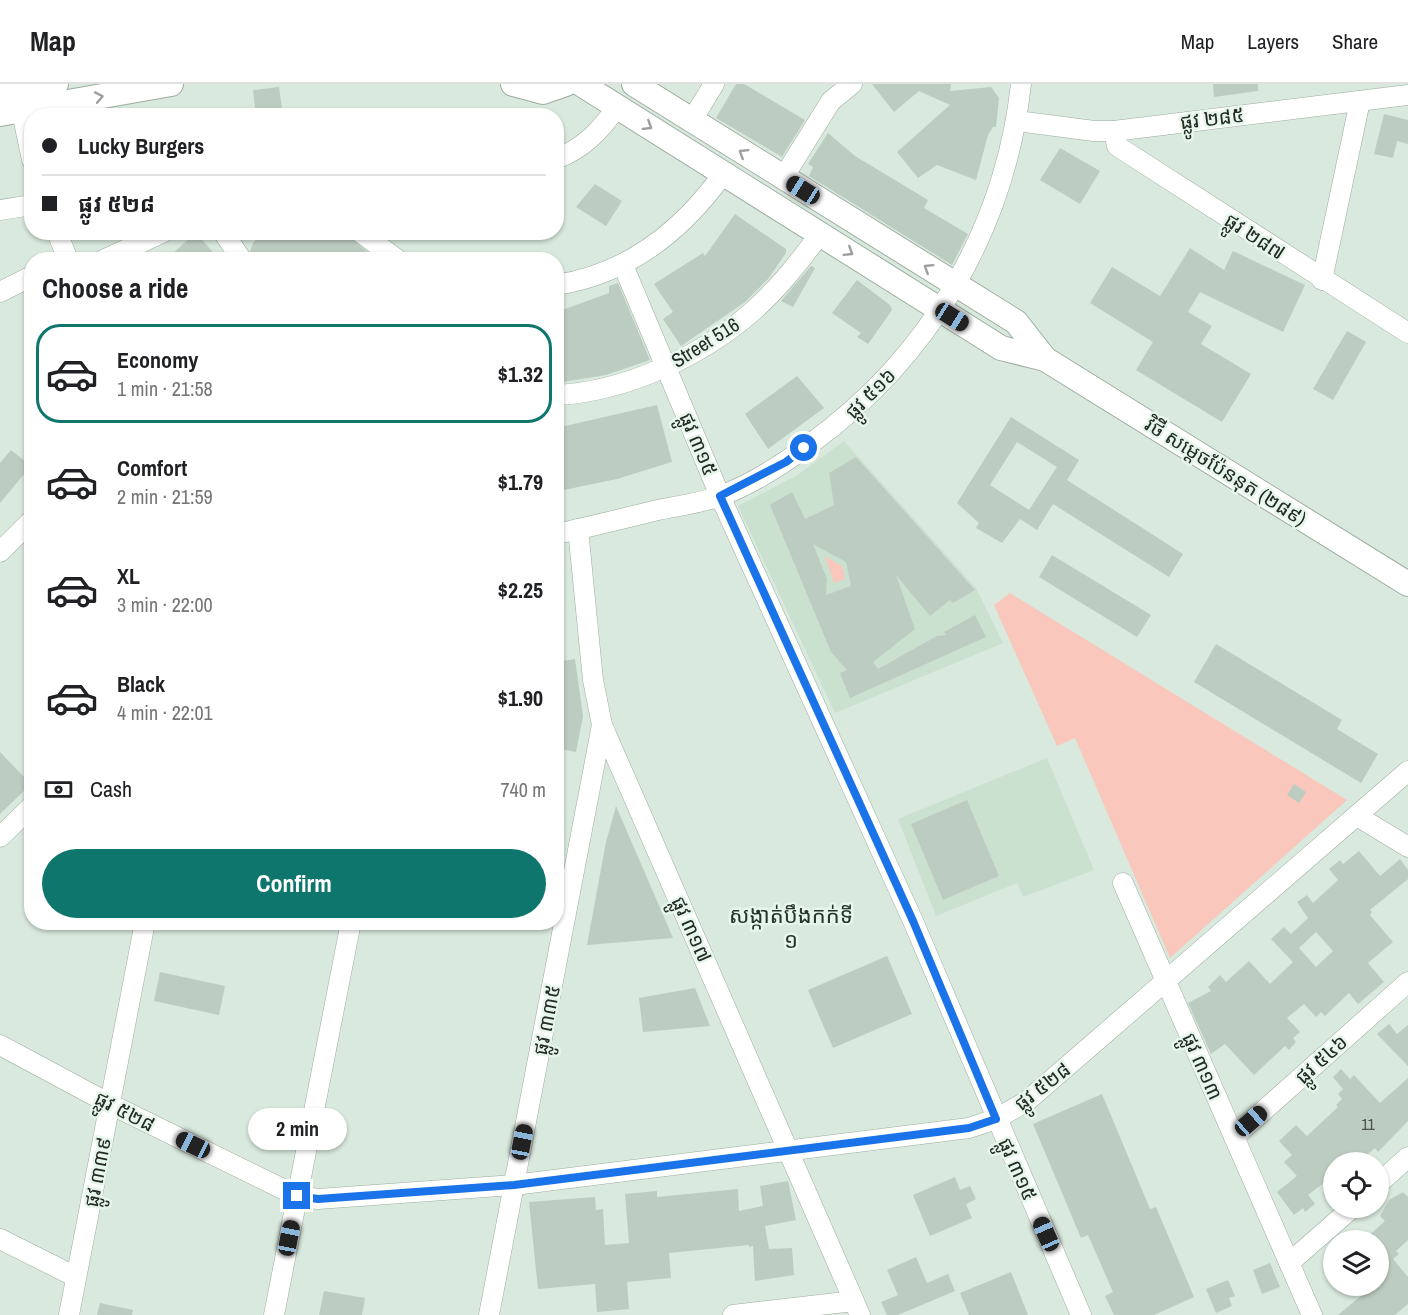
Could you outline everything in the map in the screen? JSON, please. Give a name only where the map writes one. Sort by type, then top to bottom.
[{"type":"main road","points":[[10,102],[56,84]]},
{"type":"main road","points":[[10,102],[171,84]]},
{"type":"main road","points":[[513,84],[543,92],[566,84]]},
{"type":"main road","name":"វិថី សម្តេចប៉ែននុត (២៨៩)","points":[[581,84],[1001,348],[1045,359],[1408,584]]},
{"type":"main road","name":"វិថី សម្តេចប៉ែននុត (២៨៩)","points":[[634,84],[1016,322],[1045,359]]},
{"type":"street","points":[[692,120],[714,84]]},
{"type":"street","points":[[783,178],[831,101],[852,84]]},
{"type":"street","name":"ផ្លូវ ៥១៦","points":[[564,533],[720,496],[786,462],[841,422],[891,373],[941,310],[956,285],[994,206],[1017,121],[1021,84]]},
{"type":"street","name":"ផ្លូវ ២៨៥","points":[[1017,121],[1094,131],[1114,130],[1408,95]]},
{"type":"street","points":[[1322,280],[1360,100]]},
{"type":"street","points":[[10,102],[24,139]]},
{"type":"street","points":[[564,156],[577,151],[601,129],[617,107]]},
{"type":"street","name":"ផ្លូវ ២៨៧","points":[[1114,130],[1117,146],[1322,280],[1408,333]]},
{"type":"street","points":[[564,284],[623,265],[652,248],[703,202],[723,174]]},
{"type":"street","points":[[0,210],[24,206]]},
{"type":"street","name":"Street 516","points":[[564,394],[615,385],[666,366],[711,342],[752,312],[789,276],[820,234]]},
{"type":"street","points":[[120,252],[147,240]]},
{"type":"street","points":[[371,240],[387,252]]},
{"type":"street","name":"ផ្លូវ ៣១៥","points":[[623,265],[720,496],[913,921],[1081,1315]]},
{"type":"street","points":[[0,292],[24,280]]},
{"type":"street","points":[[0,552],[24,528]]},
{"type":"street","name":"ផ្លូវ ៣១៧","points":[[578,530],[593,680],[602,725],[857,1308]]},
{"type":"street","name":"ផ្លូវ ៣៣៥","points":[[564,924],[602,725]]},
{"type":"street","name":"ផ្លូវ ៥២៨","points":[[0,1045],[110,1104],[297,1196],[318,1199],[514,1185],[969,1128],[996,1119],[1027,1101],[1408,771]]},
{"type":"street","points":[[0,837],[24,814]]},
{"type":"street","points":[[1357,816],[1408,847]]},
{"type":"street","name":"ផ្លូវ ៣១៣","points":[[1123,883],[1312,1315]]},
{"type":"street","name":"ផ្លូវ ៣៣៩","points":[[69,1315],[143,930]]},
{"type":"street","points":[[274,1315],[349,930]]},
{"type":"street","name":"ផ្លូវ ៣៣៥","points":[[489,1315],[563,930]]},
{"type":"street","name":"ផ្លូវ ៥៤៦","points":[[1234,1137],[1408,982]]},
{"type":"street","points":[[1389,1174],[1408,1157]]},
{"type":"street","points":[[1289,1263],[1341,1218]]},
{"type":"street","points":[[0,1239],[76,1277]]},
{"type":"street","points":[[733,1315],[857,1308]]},
{"type":"shaded area","points":[[844,441],[976,588],[1003,643],[835,713],[738,506],[796,476]]},
{"type":"shaded area","points":[[825,556],[842,566],[845,579],[834,583]]},
{"type":"shaded area","points":[[1010,593],[1347,800],[1170,958],[1075,738],[1057,746],[994,605]]},
{"type":"shaded area","points":[[1047,758],[1094,870],[1023,897],[1017,883],[936,916],[898,819]]},
{"type":"building","points":[[736,84],[744,84],[805,120],[782,157],[716,118]]},
{"type":"building","points":[[872,84],[951,84],[950,91],[991,87],[999,98],[996,127],[993,127],[988,135],[976,180],[937,165],[918,178],[897,152],[950,105],[919,91],[894,112]]},
{"type":"building","points":[[1213,84],[1258,84],[1258,91],[1214,97]]},
{"type":"building","points":[[279,87],[282,108],[255,108],[253,90]]},
{"type":"building","points":[[1384,114],[1408,120],[1408,144],[1397,141],[1393,158],[1374,154]]},
{"type":"building","points":[[828,133],[855,156],[928,200],[924,208],[968,234],[952,265],[809,176],[813,167],[808,164]]},
{"type":"building","points":[[1060,148],[1100,171],[1080,204],[1040,180]]},
{"type":"building","points":[[595,184],[622,201],[606,226],[576,207]]},
{"type":"building","points":[[735,214],[786,249],[786,253],[768,279],[745,302],[681,346],[663,319],[673,312],[654,284],[703,253],[705,256]]},
{"type":"building","points":[[188,240],[202,240],[213,252],[174,252]]},
{"type":"building","points":[[256,240],[353,240],[368,252],[251,252]]},
{"type":"building","points":[[1190,248],[1224,270],[1233,251],[1305,285],[1283,332],[1200,292],[1188,312],[1212,326],[1201,344],[1251,374],[1222,422],[1136,370],[1153,342],[1090,303],[1112,267],[1160,296]]},
{"type":"building","points":[[811,266],[815,268],[793,307],[781,301]]},
{"type":"building","points":[[857,280],[890,305],[892,310],[868,344],[857,337],[861,333],[832,313]]},
{"type":"building","points":[[618,283],[650,360],[606,375],[564,382],[564,309],[609,293],[609,286]]},
{"type":"building","points":[[1347,331],[1366,342],[1333,400],[1313,389]]},
{"type":"building","points":[[797,376],[824,408],[768,449],[745,414]]},
{"type":"building","points":[[657,405],[672,462],[617,479],[564,490],[564,426]]},
{"type":"building","points":[[1011,417],[1079,460],[1067,480],[1183,554],[1169,577],[1053,504],[1037,530],[1020,519],[1002,543],[976,528],[979,523],[957,503]],"holes":[[[1017,442],[1057,467],[1029,510],[990,485]]]},
{"type":"building","points":[[11,450],[24,460],[24,474],[0,503],[0,463]]},
{"type":"building","points":[[856,457],[975,590],[953,603],[950,600],[930,616],[896,575],[915,629],[873,662],[878,669],[937,636],[946,635],[944,632],[975,615],[986,637],[850,698],[840,673],[847,670],[831,652],[770,505],[792,492],[805,519],[834,505],[829,473]],"holes":[[[813,544],[846,562],[851,586],[826,595],[827,579]]]},
{"type":"building","points":[[1052,555],[1151,615],[1137,637],[1039,577]]},
{"type":"building","points":[[1216,644],[1342,720],[1337,729],[1378,754],[1361,783],[1194,682]]},
{"type":"building","points":[[575,659],[583,716],[576,752],[564,750],[564,661]]},
{"type":"building","points":[[0,752],[24,777],[24,791],[0,814]]},
{"type":"building","points":[[1294,784],[1306,792],[1299,803],[1287,795]]},
{"type":"building","points":[[967,800],[999,876],[943,900],[911,824]]},
{"type":"building","points":[[616,806],[673,938],[587,945],[606,842]]},
{"type":"building","points":[[1359,851],[1380,876],[1400,859],[1408,870],[1408,879],[1370,910],[1372,912],[1370,915],[1393,942],[1368,963],[1384,982],[1358,1004],[1349,993],[1325,1016],[1321,1012],[1316,1017],[1304,1004],[1287,1018],[1300,1032],[1293,1038],[1296,1042],[1289,1050],[1285,1046],[1254,1075],[1225,1044],[1211,1054],[1188,1003],[1211,991],[1208,987],[1220,975],[1226,982],[1249,961],[1270,984],[1293,962],[1271,939],[1284,927],[1291,934],[1308,918],[1297,902],[1307,895],[1313,903],[1338,880],[1329,869],[1340,860],[1343,864]],"holes":[[[1316,932],[1333,951],[1316,967],[1299,948]]]},
{"type":"building","points":[[887,956],[912,1014],[833,1048],[808,990]]},
{"type":"building","points":[[160,972],[225,986],[219,1015],[154,1001]]},
{"type":"building","points":[[695,988],[710,1026],[643,1032],[639,998]]},
{"type":"building","points":[[1389,1024],[1397,1034],[1408,1025],[1408,1066],[1377,1034]]},
{"type":"building","points":[[1341,1069],[1350,1079],[1354,1075],[1380,1103],[1408,1078],[1408,1121],[1378,1152],[1375,1148],[1370,1152],[1323,1152],[1323,1183],[1308,1195],[1315,1204],[1305,1212],[1303,1208],[1294,1215],[1277,1192],[1297,1176],[1284,1162],[1292,1155],[1279,1141],[1296,1125],[1307,1136],[1338,1107],[1336,1105],[1342,1099],[1338,1094],[1343,1089],[1333,1077]]},
{"type":"building","points":[[1102,1094],[1150,1209],[1156,1207],[1194,1297],[1154,1315],[1114,1315],[1105,1296],[1113,1292],[1088,1235],[1081,1238],[1033,1124]]},
{"type":"building","points":[[955,1177],[960,1190],[970,1186],[976,1199],[966,1204],[972,1218],[930,1236],[913,1195]]},
{"type":"building","points":[[788,1181],[796,1220],[765,1226],[769,1249],[792,1248],[794,1275],[755,1281],[753,1246],[749,1247],[749,1245],[669,1253],[671,1278],[627,1282],[629,1309],[597,1312],[595,1284],[538,1289],[529,1202],[595,1197],[596,1210],[603,1209],[605,1245],[629,1243],[625,1194],[657,1191],[657,1197],[738,1189],[739,1211],[763,1206],[760,1186]]},
{"type":"building","points":[[1403,1192],[1408,1197],[1408,1240],[1396,1251],[1399,1254],[1393,1259],[1408,1277],[1408,1304],[1395,1315],[1338,1315],[1361,1296],[1389,1296],[1389,1230],[1375,1230],[1385,1221],[1382,1218],[1389,1218],[1389,1200]]},
{"type":"building","points":[[916,1257],[927,1283],[948,1274],[955,1291],[898,1315],[887,1315],[881,1302],[898,1295],[887,1270]]},
{"type":"building","points":[[1270,1263],[1280,1287],[1262,1294],[1253,1270]]},
{"type":"building","points":[[1011,1272],[1028,1315],[969,1315],[960,1293]]},
{"type":"building","points":[[1228,1280],[1235,1296],[1229,1298],[1232,1306],[1216,1313],[1206,1289]]},
{"type":"building","points":[[324,1291],[365,1298],[362,1315],[319,1315]]},
{"type":"building","points":[[100,1303],[133,1310],[132,1315],[97,1315]]},
{"type":"district","name":"សង្កាត់បឹងកក់ទី ១","points":[[791,928]]},
{"type":"route","points":[[297,1196],[318,1199],[514,1185],[969,1128],[996,1119],[913,921],[720,496],[786,462],[804,448]]}]
